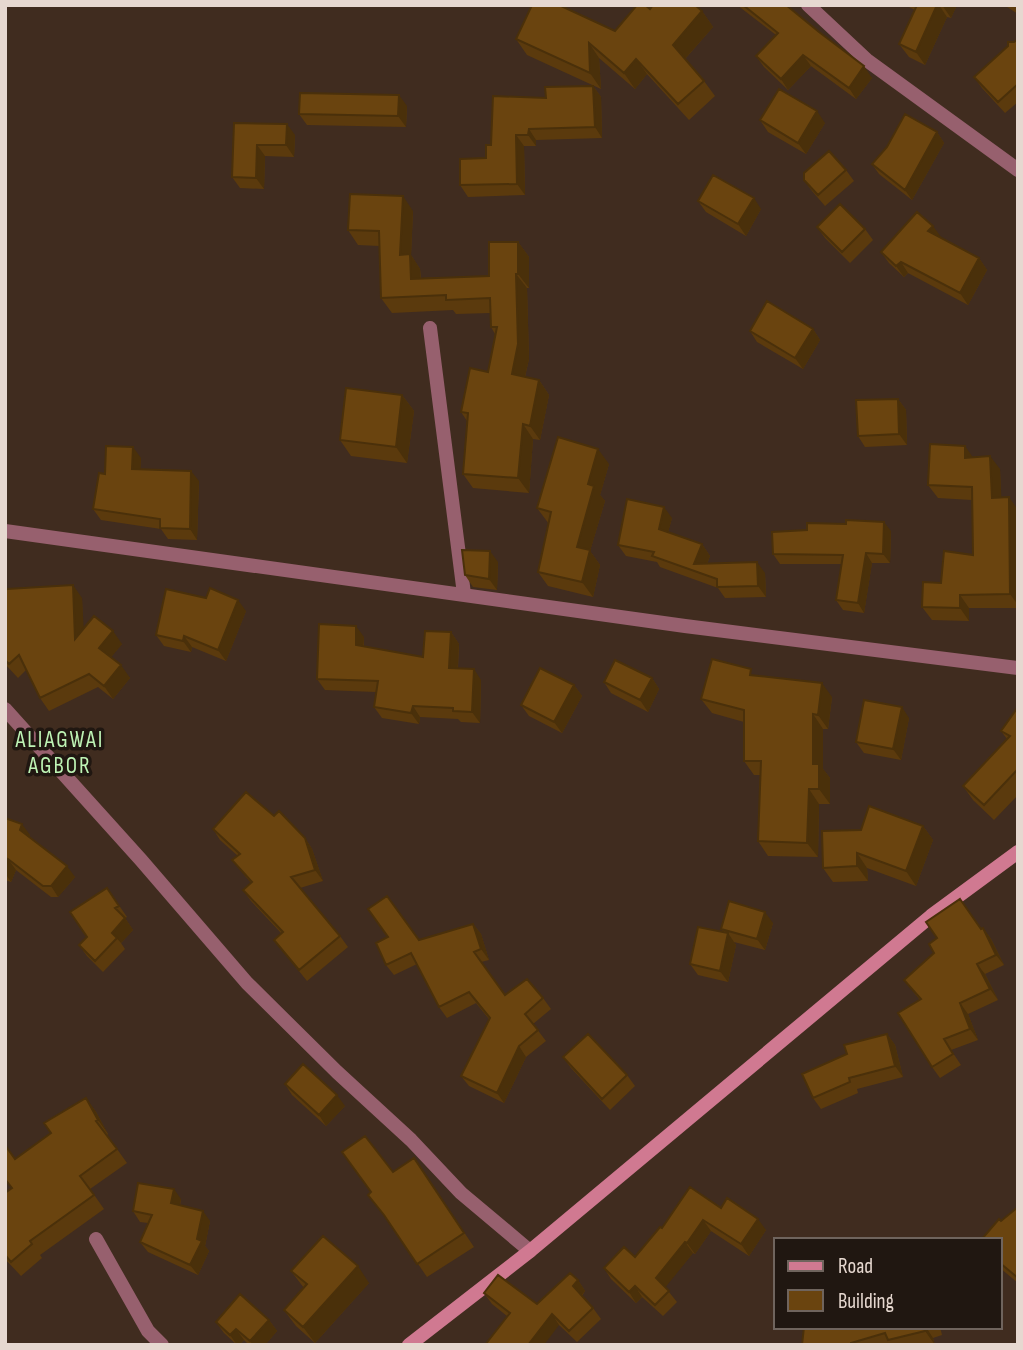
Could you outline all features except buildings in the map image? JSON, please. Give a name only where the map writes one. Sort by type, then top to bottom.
[{"type":"street","points":[[808,5],[868,61],[1018,170]]},
{"type":"street","points":[[430,328],[464,594]]},
{"type":"street","points":[[5,531],[685,626],[1018,668]]},
{"type":"street","points":[[5,709],[247,983],[411,1140],[461,1193],[530,1251]]},
{"type":"street","points":[[409,1345],[530,1251],[931,916],[1018,852]]},
{"type":"street","points":[[96,1239],[148,1331],[162,1345]]},
{"type":"district","name":"ALIAGWAI AGBOR","points":[[60,753]]}]
